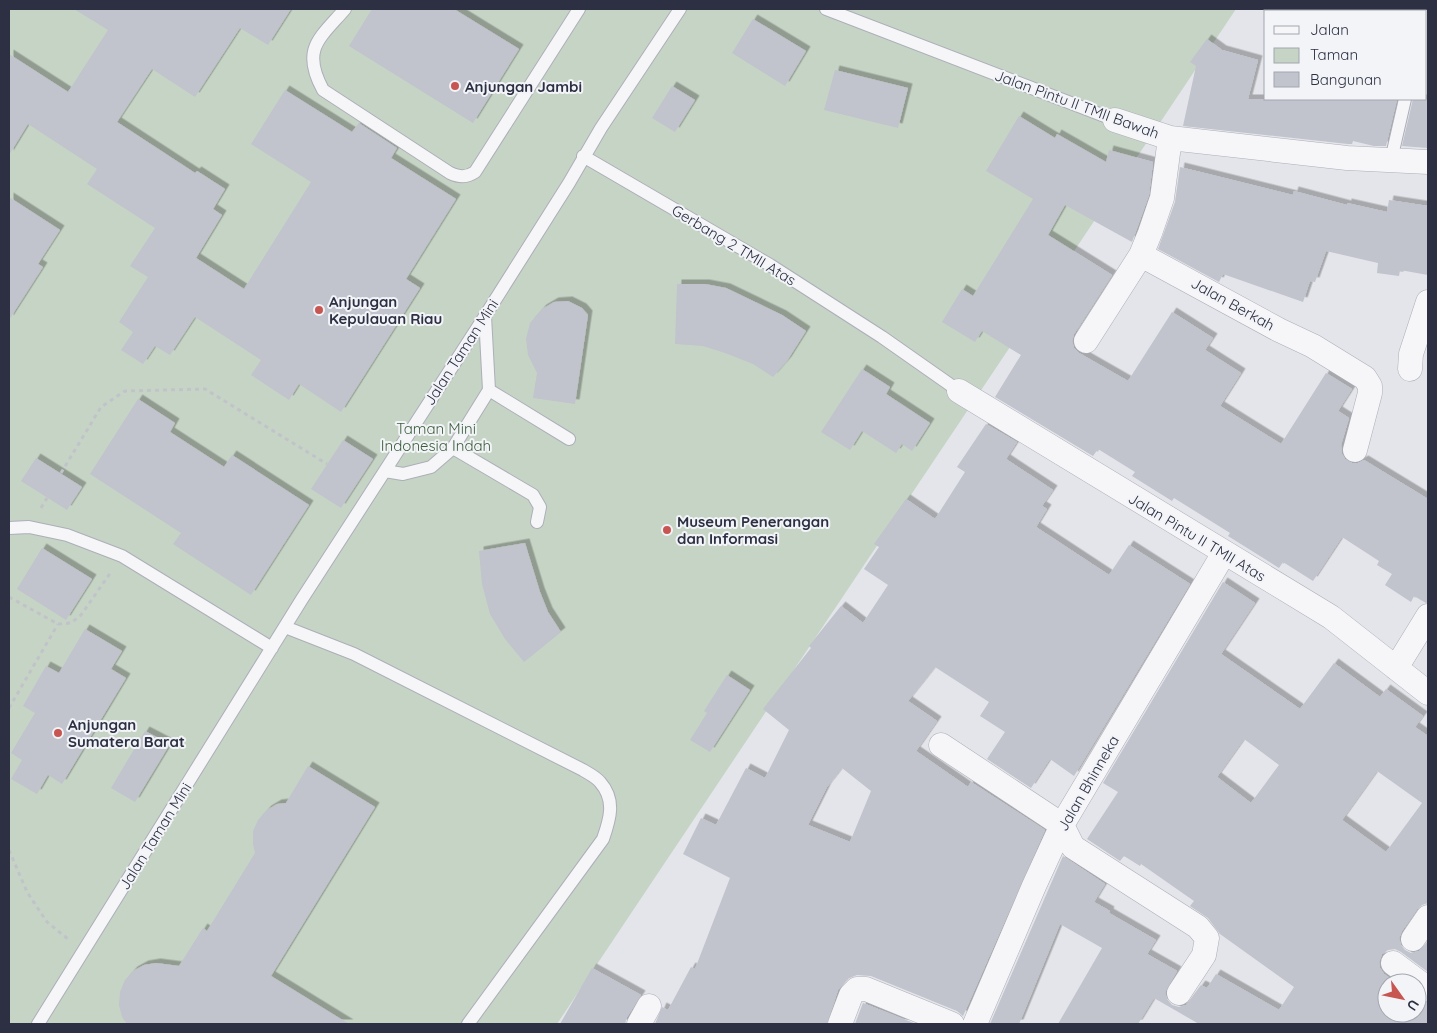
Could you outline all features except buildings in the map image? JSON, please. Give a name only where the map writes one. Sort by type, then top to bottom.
[{"type":"street","name":"Jalan Pintu II TMII Bawah","points":[[1115,120],[1170,138],[1347,158],[1428,162]]},
{"type":"street","points":[[1086,341],[1140,254],[1150,233],[1162,198],[1170,138]]},
{"type":"street","name":"Jalan Berkah","points":[[1140,254],[1279,330],[1314,346],[1365,378],[1370,386],[1370,393],[1354,450]]},
{"type":"street","points":[[1410,369],[1411,354],[1428,302]]},
{"type":"street","name":"Jalan Pintu II TMII Atas","points":[[959,391],[1331,618],[1428,693]]},
{"type":"street","name":"Jalan Bhinneka","points":[[975,1024],[1062,825],[1224,554]]},
{"type":"street","points":[[1396,668],[1428,616]]},
{"type":"street","points":[[942,745],[1062,825],[1073,847],[1198,927],[1207,938],[1204,955],[1179,993]]},
{"type":"street","points":[[1413,939],[1428,917]]},
{"type":"street","points":[[1393,964],[1428,990]]},
{"type":"street","points":[[840,1024],[851,994],[857,989],[866,989],[952,1024]]},
{"type":"lane","points":[[345,9],[316,43],[312,57],[313,67],[323,90],[457,176],[470,176],[475,172],[579,9]]},
{"type":"lane","name":"Jalan Taman Mini","points":[[38,1024],[285,627],[485,316],[569,183],[583,156],[680,9]]},
{"type":"lane","name":"Jalan Pintu II TMII Bawah","points":[[826,9],[1115,120]]},
{"type":"lane","points":[[1391,160],[1406,100]]},
{"type":"lane","name":"Gerbang 2 TMII Atas","points":[[583,156],[770,265],[882,337],[959,391]]},
{"type":"lane","points":[[384,471],[403,474],[431,467],[453,448],[488,390],[485,316]]},
{"type":"lane","points":[[488,390],[569,439]]},
{"type":"lane","points":[[453,448],[533,495],[540,507],[537,522]]},
{"type":"lane","points":[[9,528],[29,527],[67,535],[122,556],[272,648]]},
{"type":"lane","points":[[285,627],[354,654],[583,770],[600,781],[610,800],[610,819],[603,839],[468,1024]]},
{"type":"path","points":[[62,473],[102,407],[125,391],[205,389],[327,464]]},
{"type":"path","points":[[9,597],[58,624],[70,623],[81,615],[122,556]]},
{"type":"path","points":[[9,708],[58,624]]},
{"type":"path","points":[[9,850],[27,892],[47,922],[83,951]]},
{"type":"green space","name":"Taman Mini Indonesia Indah","points":[[9,9],[1236,9],[557,1024],[9,1024]]},
{"type":"place","name":"Anjungan Jambi","points":[[455,86]]},
{"type":"place","name":"Anjungan Kepulauan Riau","points":[[319,310]]},
{"type":"place","name":"Museum Penerangan dan Informasi","points":[[667,530]]},
{"type":"place","name":"Anjungan Sumatera Barat","points":[[58,733]]}]
